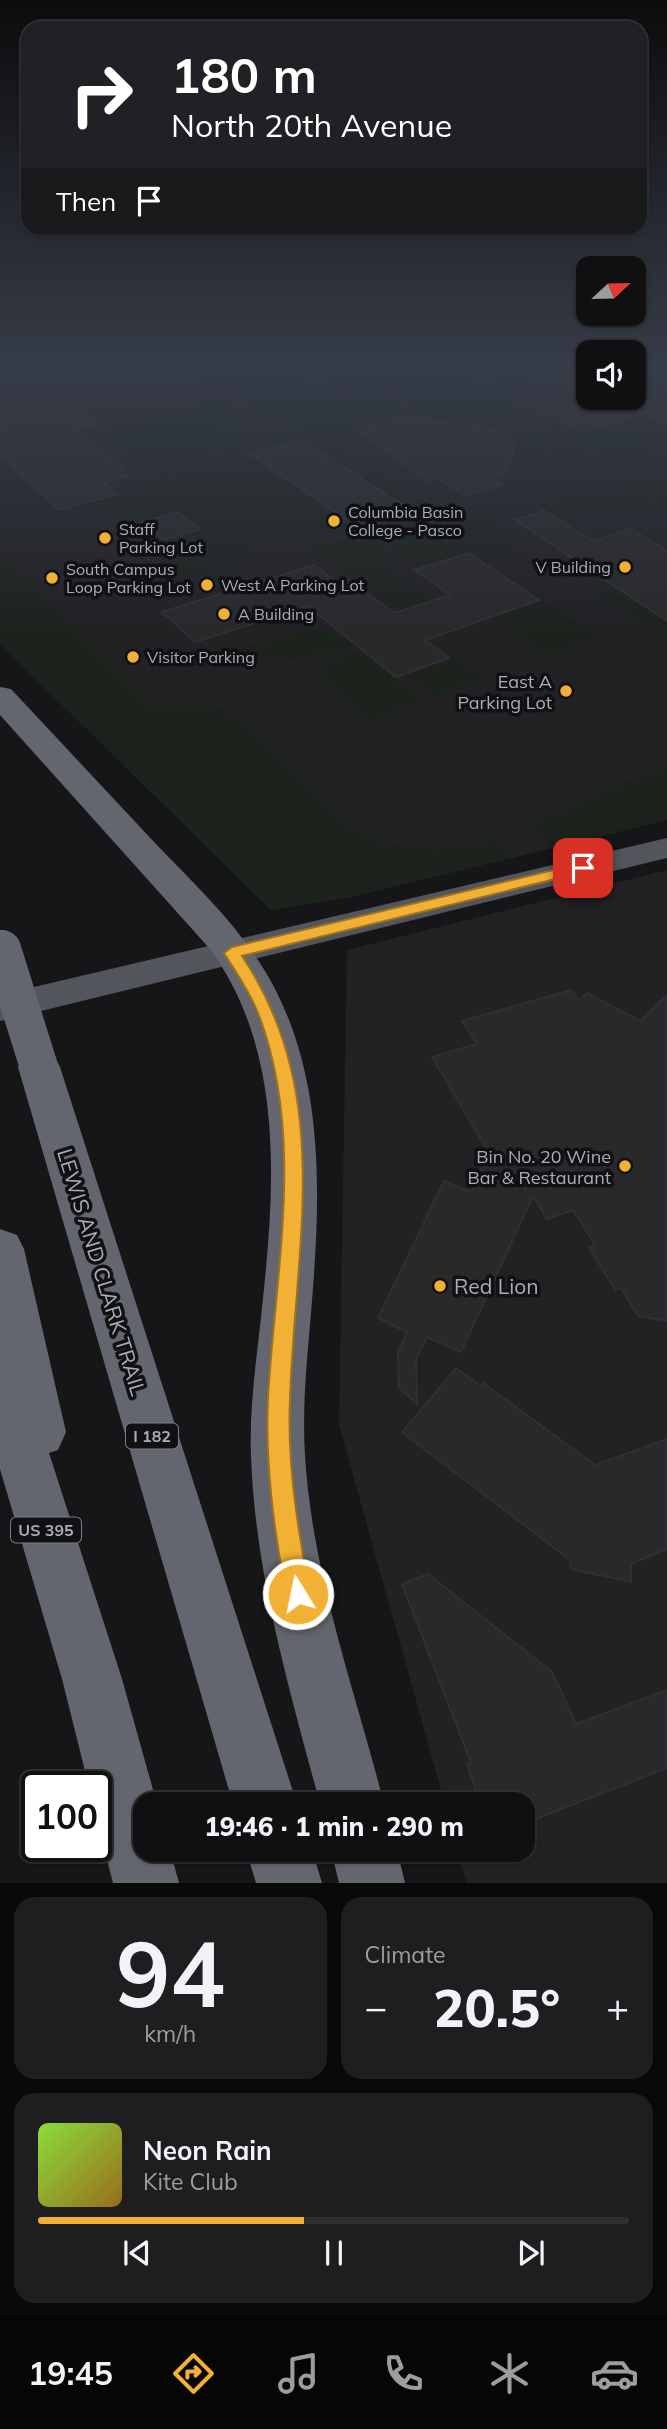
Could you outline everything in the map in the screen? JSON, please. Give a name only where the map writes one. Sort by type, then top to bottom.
[{"type":"highway","points":[[0,696],[209,923],[255,987],[268,1018],[286,1077],[294,1170],[289,1280],[279,1399],[278,1455],[285,1524],[298,1594],[349,1792]]},
{"type":"highway","name":"LEWIS AND CLARK TRAIL","points":[[1,945],[261,1792]]},
{"type":"highway","points":[[0,1249],[92,1679],[146,1883]]},
{"type":"highway","name":"US 395","points":[[0,1381],[92,1679]]},
{"type":"highway","points":[[283,1862],[289,1883]]},
{"type":"highway","points":[[367,1862],[372,1883]]},
{"type":"main road","points":[[0,1009],[667,848]]},
{"type":"shaded area","name":"Columbia Basin College - Pasco","points":[[0,455],[667,455],[667,820],[347,898],[271,910],[0,644]]},
{"type":"shaded area","points":[[130,455],[210,455],[159,479]]},
{"type":"shaded area","points":[[219,455],[246,455],[354,531],[352,534],[292,535],[245,549],[162,482]]},
{"type":"shaded area","points":[[325,455],[358,456],[409,490],[406,496],[394,500],[361,478],[370,474],[359,466],[348,470]]},
{"type":"shaded area","points":[[516,455],[548,455],[549,469],[525,468],[515,458]]},
{"type":"shaded area","points":[[553,455],[593,455],[622,471],[554,470]]},
{"type":"shaded area","points":[[598,455],[651,455],[657,466],[628,472]]},
{"type":"shaded area","points":[[667,479],[667,502],[647,500],[625,508],[594,491],[610,485],[631,489],[632,483],[625,480],[634,482]]},
{"type":"shaded area","points":[[157,482],[243,549],[204,544],[189,532],[199,529],[178,512],[123,526],[96,503],[51,515],[49,513],[142,489]]},
{"type":"shaded area","points":[[588,492],[618,507],[592,506],[559,518],[540,506],[563,497],[561,493]]},
{"type":"shaded area","points":[[418,502],[456,508],[456,524],[394,535],[375,524],[413,513],[404,506]]},
{"type":"shaded area","points":[[484,518],[523,544],[487,556],[477,550],[459,556],[462,525]]},
{"type":"shaded area","points":[[456,526],[456,556],[419,566],[402,555],[390,541],[392,537]]},
{"type":"shaded area","points":[[300,539],[378,541],[391,554],[385,565],[387,568],[432,601],[404,610],[380,597]]},
{"type":"shaded area","points":[[172,544],[230,550],[238,556],[248,553],[253,557],[135,594],[128,589],[179,574],[151,550]]},
{"type":"shaded area","points":[[0,554],[150,705],[221,708],[233,714],[352,827],[385,842],[422,848],[459,847],[495,837],[510,858],[347,898],[271,910],[0,644]]},
{"type":"shaded area","points":[[603,580],[667,622],[667,638],[587,587]]},
{"type":"shaded area","points":[[543,601],[597,637],[545,656],[494,618]]},
{"type":"shaded area","points":[[303,630],[329,632],[352,645],[292,660],[258,661],[232,654],[232,651]]},
{"type":"shaded area","points":[[361,651],[426,701],[371,722],[308,669]]},
{"type":"shaded area","points":[[449,658],[478,668],[522,664],[436,698],[405,674]]},
{"type":"shaded area","points":[[667,766],[667,820],[549,848],[529,824],[610,787]]},
{"type":"shaded area","points":[[667,870],[667,1883],[467,1883],[461,1862],[535,1862],[535,1792],[442,1792],[339,1425],[347,950]]},
{"type":"building","points":[[106,455],[129,476],[104,482],[118,494],[60,510],[0,456]]},
{"type":"building","points":[[252,455],[326,455],[414,512],[360,529]]},
{"type":"building","points":[[392,455],[513,455],[500,478],[488,476],[502,485],[464,495],[434,476],[429,482]]},
{"type":"building","name":"V Building","points":[[544,511],[594,541],[631,529],[667,551],[667,621],[515,520]]},
{"type":"building","points":[[178,512],[200,529],[163,540],[141,522]]},
{"type":"building","name":"A Building","points":[[468,553],[539,600],[425,640],[449,658],[396,677],[308,606],[195,642],[162,612],[314,565],[336,581],[346,578],[394,613],[450,595],[415,570]]},
{"type":"building","name":"Red Lion","points":[[571,990],[579,1000],[587,993],[640,1021],[667,995],[667,1321],[638,1316],[621,1288],[615,1290],[589,1247],[595,1245],[573,1210],[547,1219],[533,1196],[461,1352],[427,1337],[416,1358],[417,1404],[399,1388],[398,1352],[407,1332],[378,1318],[444,1181],[471,1192],[488,1151],[432,1057],[477,1044],[462,1021]]},
{"type":"building","points":[[456,1368],[481,1386],[483,1383],[595,1465],[667,1439],[667,1549],[631,1564],[631,1582],[571,1569],[570,1560],[402,1432]]},
{"type":"building","points":[[428,1574],[552,1672],[576,1724],[667,1690],[667,1768],[535,1819],[535,1792],[477,1792],[467,1764],[471,1763],[402,1584]]},
{"type":"place","name":"Columbia Basin College - Pasco","points":[[334,521]]},
{"type":"place","name":"Staff Parking Lot","points":[[105,538]]},
{"type":"place","name":"V Building","points":[[625,567]]},
{"type":"place","name":"South Campus Loop Parking Lot","points":[[52,578]]},
{"type":"place","name":"West A Parking Lot","points":[[207,585]]},
{"type":"place","name":"A Building","points":[[224,614]]},
{"type":"place","name":"Visitor Parking","points":[[133,657]]},
{"type":"place","name":"East A Parking Lot","points":[[566,691]]},
{"type":"place","name":"Bin No. 20 Wine Bar & Restaurant","points":[[625,1166]]},
{"type":"place","name":"Red Lion","points":[[440,1286]]},
{"type":"route","points":[[298,1594],[285,1524],[278,1455],[279,1399],[289,1280],[294,1170],[291,1110],[279,1047],[255,987],[232,953],[583,868]]}]
